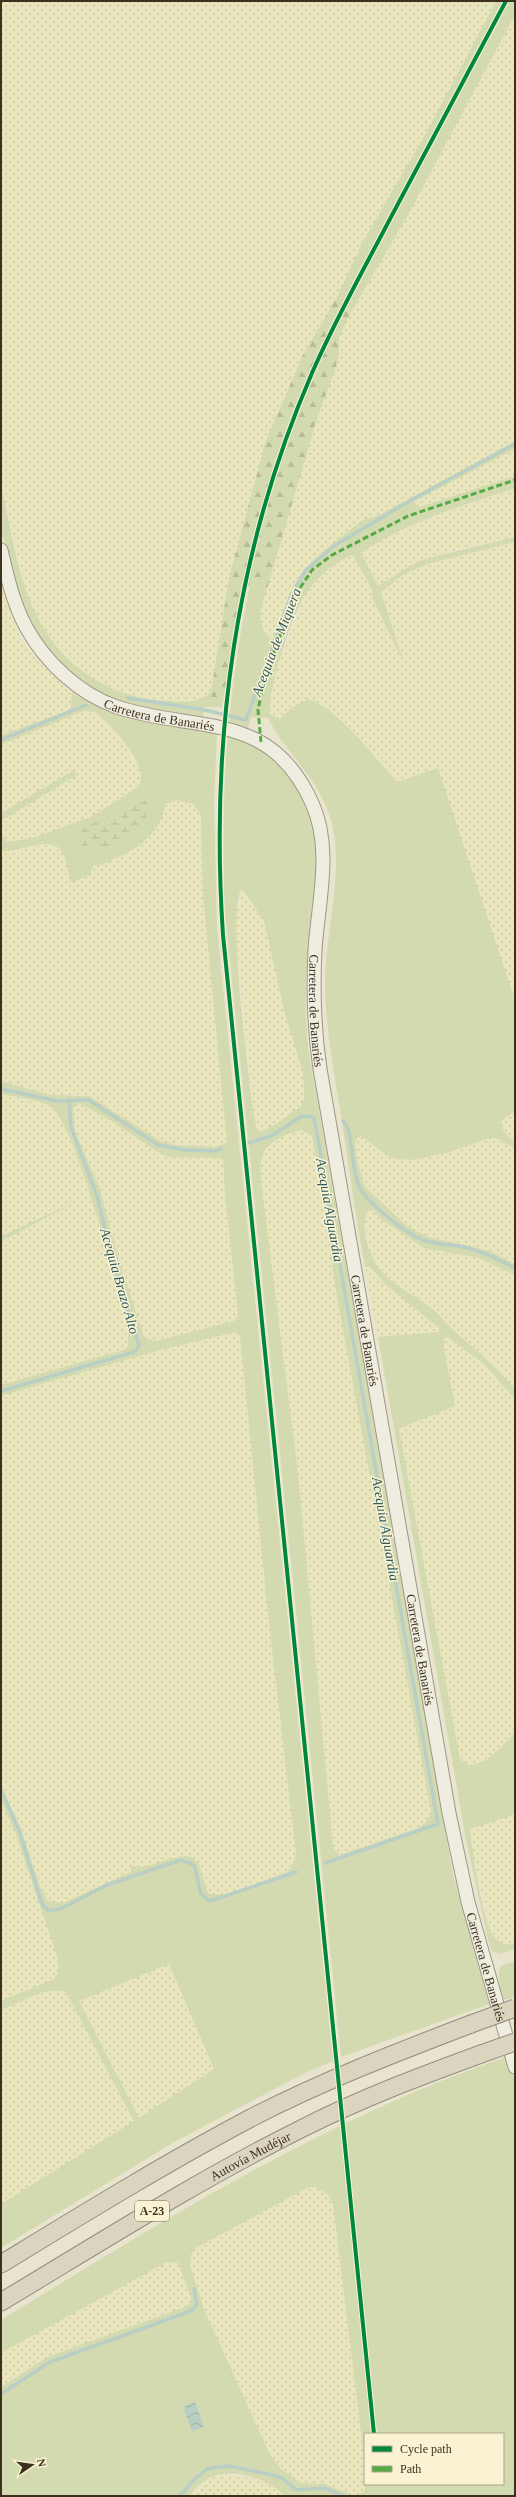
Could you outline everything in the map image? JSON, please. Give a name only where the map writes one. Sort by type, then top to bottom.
[{"type":"highway","name":"A-23","points":[[1,2264],[175,2160],[304,2092],[366,2064],[515,2008]]},
{"type":"highway","name":"Autovía Mudéjar","points":[[1,2302],[202,2182],[306,2126],[368,2097],[515,2042]]},
{"type":"street","name":"Carretera de Banariés","points":[[1,550],[12,595],[26,629],[43,653],[66,677],[89,693],[115,706],[139,713],[202,723],[246,734],[270,749],[287,765],[302,784],[319,822],[323,864],[315,948],[313,1004],[320,1070],[449,1813],[468,1902],[515,2067]]},
{"type":"shaded area","points":[[1,1],[496,1],[426,133],[362,243],[338,295],[303,355],[288,386],[266,440],[229,578],[211,691],[200,699],[177,701],[152,699],[126,694],[103,684],[77,668],[62,654],[40,624],[26,592],[1,484]]},
{"type":"shaded area","points":[[515,15],[515,441],[381,514],[361,521],[316,557],[304,570],[287,601],[272,640],[262,629],[259,614],[317,419],[336,367],[339,352],[339,338],[350,314],[407,217]]},
{"type":"shaded area","points":[[515,449],[515,476],[419,507],[414,504],[415,500]]},
{"type":"shaded area","points":[[515,488],[515,537],[457,549],[411,565],[378,586],[361,554],[376,543],[430,518]]},
{"type":"shaded area","points":[[515,542],[515,1000],[466,854],[337,717],[318,702],[291,708],[280,719],[270,714],[269,702],[274,676],[305,595],[321,575],[336,563],[351,555],[354,557],[372,589],[372,597],[402,659],[380,592],[404,574],[428,564]]},
{"type":"shaded area","points":[[1,581],[17,630],[24,643],[38,661],[72,693],[73,700],[66,711],[1,735]]},
{"type":"shaded area","points":[[83,711],[94,712],[117,733],[141,772],[139,786],[93,816],[69,826],[39,836],[11,842],[6,841],[1,832],[1,821],[76,775],[74,771],[1,813],[1,745]]},
{"type":"shaded area","points":[[178,800],[193,804],[201,815],[202,824],[203,896],[227,1143],[214,1147],[177,1145],[161,1141],[83,1094],[50,1095],[1,1081],[1,851],[16,851],[42,845],[51,845],[63,853],[66,864],[99,866],[139,847],[154,830],[164,804]]},
{"type":"shaded area","points":[[242,889],[264,921],[285,1014],[303,1073],[304,1101],[300,1107],[273,1126],[261,1131],[257,1130],[253,1110],[235,920]]},
{"type":"shaded area","points":[[1,1094],[51,1106],[64,1122],[92,1199],[128,1324],[130,1338],[128,1346],[123,1350],[1,1385],[1,1242],[68,1206],[1,1236]]},
{"type":"shaded area","points":[[79,1103],[110,1120],[162,1155],[172,1157],[223,1158],[225,1194],[238,1315],[234,1321],[156,1341],[147,1339],[143,1334],[115,1246],[100,1189],[75,1131],[73,1109]]},
{"type":"shaded area","points":[[515,1111],[515,1144],[501,1127],[502,1120]]},
{"type":"shaded area","points":[[301,1130],[310,1134],[313,1140],[336,1291],[431,1812],[425,1823],[418,1828],[340,1855],[333,1848],[298,1473],[261,1181],[261,1160],[264,1153],[280,1138]]},
{"type":"shaded area","points":[[361,1136],[397,1159],[411,1160],[450,1152],[489,1138],[497,1138],[515,1148],[515,1264],[490,1251],[429,1237],[407,1226],[365,1187],[357,1161],[355,1143],[357,1138]]},
{"type":"shaded area","points":[[373,1210],[382,1220],[424,1248],[479,1258],[515,1275],[515,1389],[493,1363],[452,1330],[432,1308],[397,1285],[383,1273],[370,1250],[366,1232],[364,1218],[368,1211]]},
{"type":"shaded area","points":[[365,1267],[370,1267],[387,1286],[425,1314],[439,1328],[439,1332],[378,1337]]},
{"type":"shaded area","points":[[236,1332],[240,1336],[246,1385],[296,1854],[294,1864],[285,1873],[225,1894],[213,1896],[208,1893],[204,1886],[199,1865],[180,1856],[155,1866],[141,1868],[131,1866],[132,1872],[63,1903],[54,1903],[48,1901],[40,1886],[22,1832],[1,1785],[1,1396],[156,1351]]},
{"type":"shaded area","points":[[447,1337],[483,1363],[515,1399],[515,1732],[495,1753],[473,1765],[464,1763],[458,1752],[399,1428],[455,1406],[444,1349],[444,1338]]},
{"type":"shaded area","points":[[1,1800],[16,1835],[57,1956],[59,1971],[54,1979],[1,2001]]},
{"type":"shaded area","points":[[515,1814],[515,1943],[506,1945],[494,1937],[490,1928],[475,1864],[470,1829]]},
{"type":"shaded area","points":[[168,1964],[214,2069],[139,2118],[78,2001]]},
{"type":"shaded area","points":[[59,1989],[66,1992],[73,2002],[134,2121],[1,2204],[1,2010],[47,1992]]},
{"type":"shaded area","points":[[315,2187],[328,2194],[333,2205],[364,2457],[364,2485],[368,2486],[360,2495],[353,2495],[325,2484],[301,2483],[280,2468],[270,2455],[204,2309],[190,2265],[191,2255],[196,2248],[307,2188]]},
{"type":"shaded area","points":[[167,2262],[178,2263],[191,2298],[188,2306],[91,2341],[26,2369],[1,2387],[1,2353]]},
{"type":"shaded area","points":[[222,2474],[264,2480],[280,2490],[284,2496],[190,2496],[207,2480]]},
{"type":"green space","points":[[496,1],[515,1],[515,15],[407,217],[350,314],[344,299],[338,295],[362,243],[426,133]]},
{"type":"green space","points":[[338,295],[344,299],[350,314],[339,338],[339,352],[336,367],[317,419],[267,589],[242,584],[222,707],[212,707],[211,691],[229,578],[266,440],[303,355]]},
{"type":"green space","points":[[515,441],[515,449],[413,502],[419,507],[515,476],[515,488],[455,508],[397,532],[361,553],[378,586],[411,565],[428,558],[515,537],[515,542],[428,564],[404,574],[381,592],[404,664],[372,597],[372,589],[354,557],[351,555],[331,567],[309,589],[293,620],[273,687],[270,702],[270,714],[280,719],[291,708],[308,699],[331,712],[356,735],[397,782],[438,768],[515,1000],[515,1111],[502,1120],[501,1127],[515,1144],[515,1148],[497,1138],[489,1138],[450,1152],[411,1160],[397,1159],[386,1155],[361,1136],[357,1138],[355,1143],[357,1161],[365,1187],[407,1226],[429,1237],[490,1251],[515,1264],[515,1275],[479,1258],[424,1248],[382,1220],[373,1210],[368,1211],[365,1218],[364,1226],[367,1243],[374,1260],[383,1273],[394,1283],[433,1309],[453,1330],[493,1365],[515,1389],[515,1399],[483,1363],[447,1337],[444,1339],[444,1349],[455,1406],[399,1429],[460,1759],[468,1765],[483,1761],[495,1753],[515,1732],[515,1814],[470,1829],[473,1853],[486,1918],[495,1938],[502,1943],[515,1943],[515,1949],[501,1954],[492,1951],[489,1944],[466,1840],[378,1337],[439,1332],[439,1328],[387,1286],[370,1267],[365,1267],[358,1226],[328,1030],[325,986],[336,862],[332,824],[320,795],[276,732],[268,718],[251,717],[245,740],[262,752],[290,778],[300,792],[308,808],[313,825],[317,865],[310,922],[307,969],[306,1016],[308,1047],[453,1875],[489,2004],[341,2057],[225,911],[225,788],[227,747],[236,666],[250,585],[267,589],[260,616],[266,634],[272,640],[295,583],[304,570],[316,557],[361,521],[381,514]],"holes":[[[242,889],[264,921],[285,1014],[303,1073],[304,1101],[300,1107],[273,1126],[261,1131],[257,1130],[253,1110],[247,1065],[237,958],[236,926],[238,902]],[[301,1130],[310,1134],[313,1140],[336,1291],[431,1812],[425,1823],[418,1828],[340,1855],[333,1848],[298,1473],[261,1180],[261,1161],[266,1149],[276,1140]]]},
{"type":"green space","points":[[1,484],[12,539],[27,593],[38,617],[52,640],[70,660],[93,678],[123,693],[148,699],[185,702],[199,699],[206,696],[211,691],[212,707],[204,707],[203,717],[137,707],[108,697],[91,688],[66,669],[38,638],[22,606],[1,528]]},
{"type":"green space","points":[[72,693],[113,711],[217,734],[214,803],[217,928],[333,2061],[303,2074],[174,2142],[1,2248],[1,2204],[134,2121],[66,1992],[50,1991],[42,1993],[1,2010],[1,2001],[54,1979],[59,1971],[57,1956],[16,1835],[1,1800],[1,1785],[22,1832],[40,1886],[48,1901],[63,1903],[131,1872],[131,1866],[148,1866],[172,1858],[186,1856],[193,1858],[199,1865],[208,1893],[215,1895],[235,1892],[285,1873],[291,1869],[296,1854],[268,1614],[240,1336],[236,1332],[156,1351],[1,1396],[1,1385],[123,1350],[128,1346],[128,1324],[83,1173],[72,1142],[61,1119],[51,1107],[34,1101],[1,1094],[1,1081],[50,1095],[89,1096],[161,1141],[177,1145],[214,1147],[227,1143],[203,896],[201,815],[193,804],[178,800],[165,804],[157,827],[141,844],[121,856],[99,866],[94,865],[89,875],[73,882],[70,881],[63,853],[58,847],[43,844],[16,850],[1,851],[1,832],[6,841],[11,842],[39,836],[93,816],[139,786],[141,777],[139,767],[134,756],[127,745],[109,725],[94,712],[83,711],[1,745],[1,735],[67,711],[71,707]],"holes":[[[79,1103],[110,1120],[162,1155],[172,1157],[223,1158],[225,1194],[238,1315],[234,1321],[156,1341],[147,1339],[143,1334],[115,1246],[100,1189],[75,1131],[73,1109]],[[169,1964],[214,2069],[139,2118],[79,2001]]]},
{"type":"green space","points":[[74,770],[77,775],[1,821],[1,813]]},
{"type":"green space","points":[[141,801],[146,801],[148,812],[144,823],[137,832],[128,839],[116,845],[92,849],[82,847],[78,841],[79,834],[84,828]]},
{"type":"green space","points":[[73,1203],[1,1242],[1,1236]]},
{"type":"green space","points":[[515,1961],[515,1997],[504,2000],[499,1975],[501,1966]]},
{"type":"green space","points":[[515,2054],[515,2496],[284,2496],[272,2486],[256,2478],[230,2473],[213,2476],[200,2485],[190,2496],[1,2496],[1,2387],[47,2357],[188,2306],[191,2298],[178,2263],[167,2262],[1,2353],[1,2320],[125,2244],[250,2172],[315,2138],[380,2107],[447,2079]],"holes":[[[315,2187],[328,2194],[333,2205],[364,2457],[364,2433],[504,2433],[504,2485],[367,2485],[364,2492],[353,2495],[325,2484],[301,2483],[280,2468],[270,2455],[204,2309],[190,2265],[191,2255],[196,2248],[307,2188]]]},
{"type":"water","points":[[195,2402],[204,2427],[192,2431],[183,2407]]},
{"type":"waterway","name":"Acequia de Miquera","points":[[128,698],[205,710],[246,720],[290,598],[305,571],[334,546],[413,499],[515,444]]},
{"type":"waterway","name":"Acequia de Miquera","points":[[1,740],[86,705]]},
{"type":"waterway","name":"Acequia Brazo Alto","points":[[1,1089],[57,1101],[89,1100],[158,1145],[185,1150],[215,1151],[221,1149]]},
{"type":"waterway","name":"Acequia Brazo Alto","points":[[1,1391],[134,1352],[139,1346],[113,1263],[97,1196],[71,1127],[69,1100]]},
{"type":"waterway","name":"Acequia Alguardia","points":[[249,1143],[273,1135],[302,1116],[314,1117],[438,1824],[325,1863]]},
{"type":"waterway","name":"Acequia Brazo Alto","points":[[343,1121],[347,1126],[359,1185],[368,1199],[383,1213],[418,1238],[434,1243],[459,1246],[481,1252],[515,1268]]},
{"type":"waterway","name":"Acequia Alguardia","points":[[1,1790],[19,1830],[42,1904],[49,1911],[60,1909],[107,1885],[181,1860],[194,1865],[201,1894],[210,1901],[296,1872]]},
{"type":"waterway","points":[[1,2394],[50,2362],[191,2311],[197,2304],[194,2289]]},
{"type":"waterway","name":"Acequia Alguardia","points":[[180,2496],[196,2478],[207,2469],[229,2466],[282,2478],[296,2490],[325,2488],[343,2496]]},
{"type":"marked path","points":[[261,742],[258,710],[265,676],[296,594],[312,570],[332,555],[408,516],[515,480]]},
{"type":"cycle path","points":[[374,2433],[223,935],[220,863],[221,791],[225,720],[234,649],[247,578],[264,509],[286,440],[312,373],[340,314],[506,1]]}]
